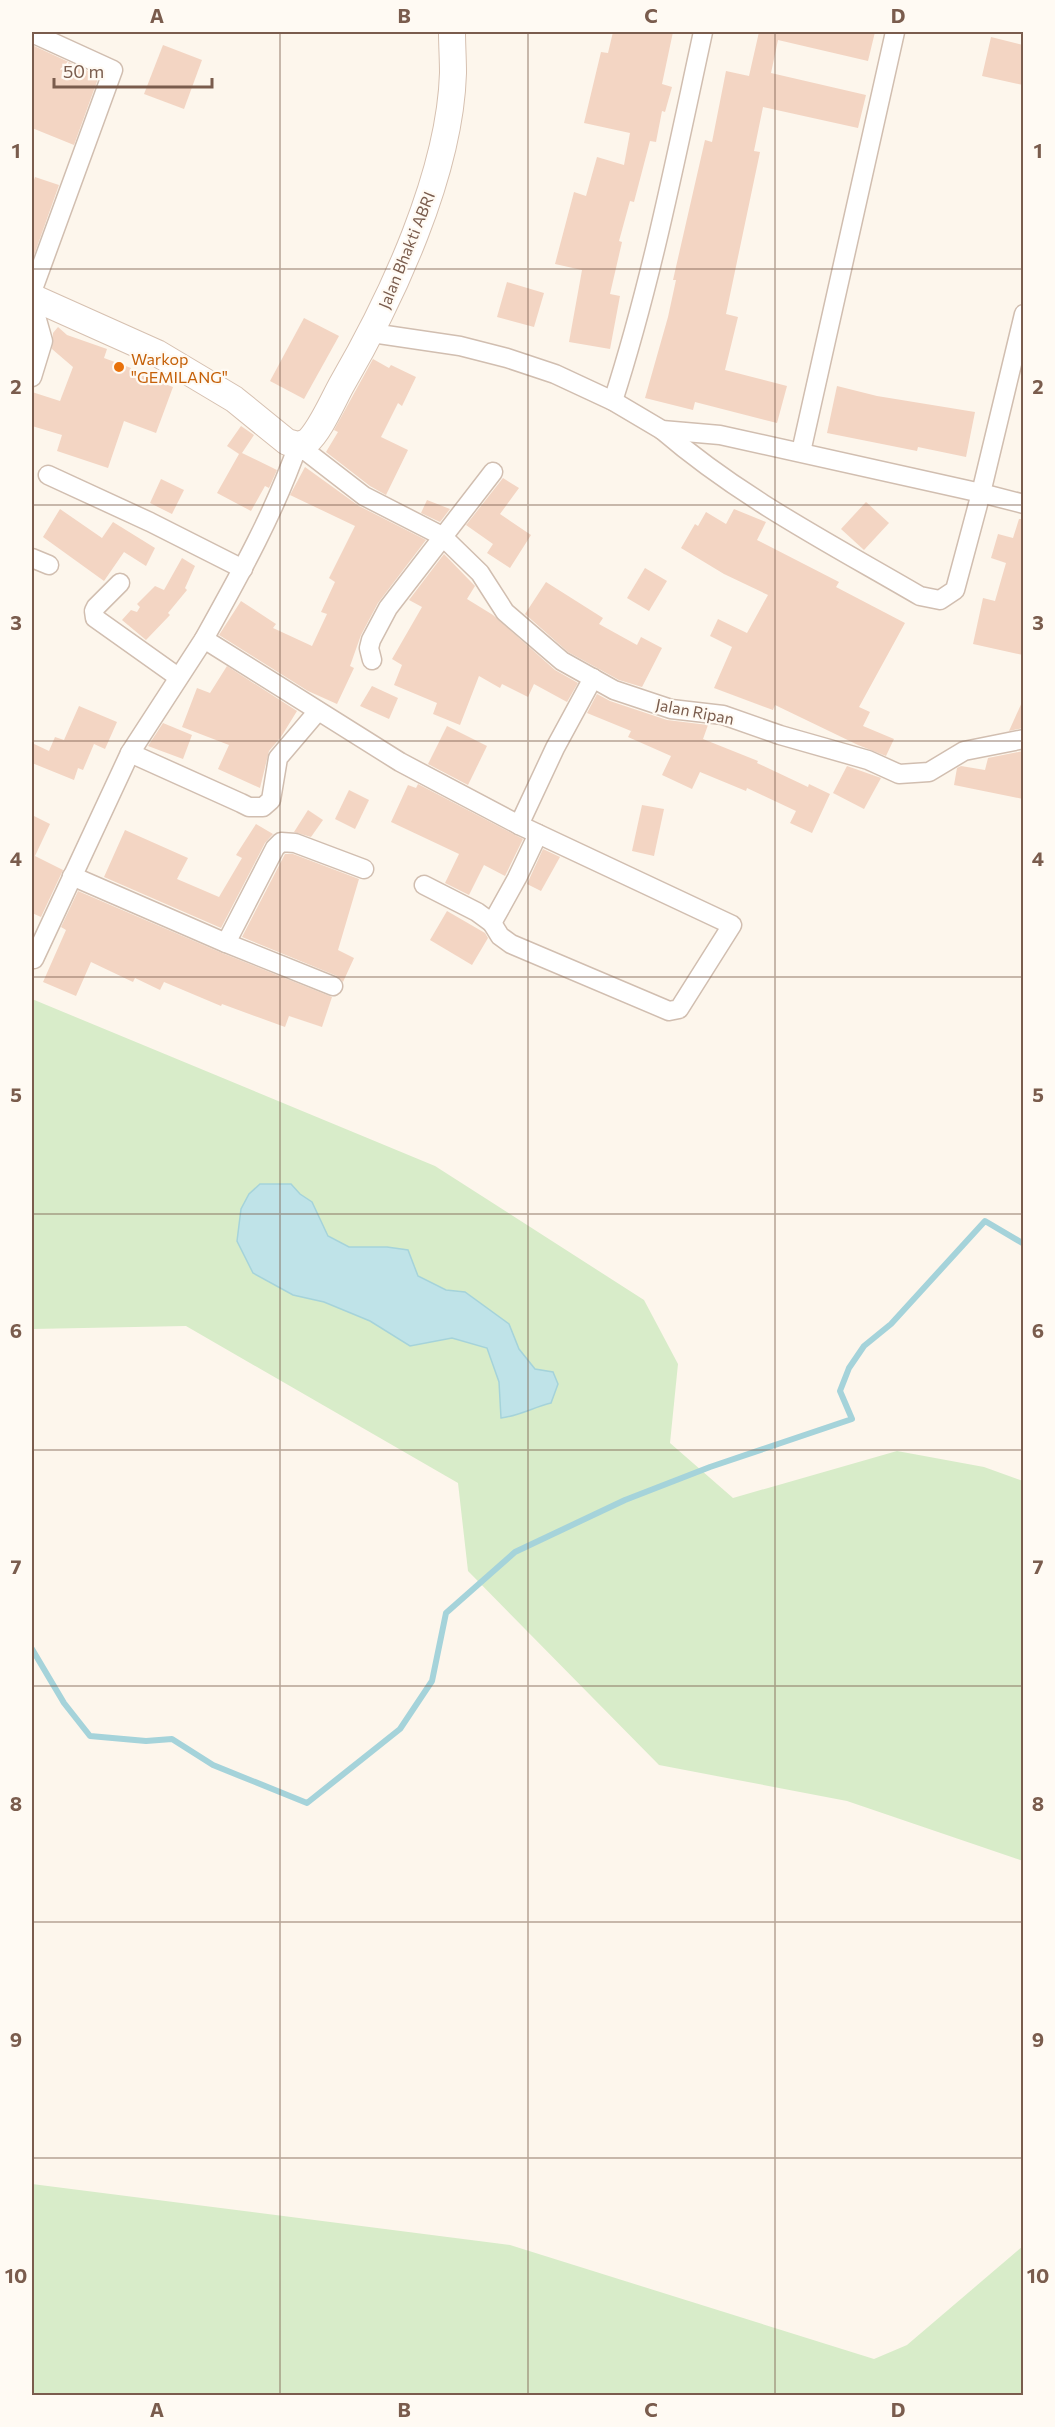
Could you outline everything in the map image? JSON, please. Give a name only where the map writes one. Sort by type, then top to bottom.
[{"type":"street","name":"Jalan Bhakti ABRI","points":[[298,446],[310,440],[372,333],[418,224],[440,162],[453,73],[452,32]]},
{"type":"street","points":[[613,401],[634,335],[651,268],[703,32]]},
{"type":"street","points":[[801,452],[895,32]]},
{"type":"street","points":[[32,33],[113,70],[32,292]]},
{"type":"street","points":[[32,297],[157,353],[234,399],[282,438],[298,446],[287,477],[254,551],[204,639],[130,753],[34,959]]},
{"type":"street","points":[[32,302],[43,341],[32,377]]},
{"type":"street","points":[[372,333],[433,340],[507,358],[555,374],[613,401],[662,430],[695,458],[743,493],[920,596],[940,600],[955,591],[981,493],[1023,314]]},
{"type":"street","points":[[662,430],[720,435],[1023,504]]},
{"type":"street","name":"Jalan Ripan","points":[[298,446],[364,496],[442,536],[480,573],[506,612],[562,661],[614,690],[671,710],[723,715],[780,735],[868,760],[899,774],[929,772],[964,751],[1023,739]]},
{"type":"street","points":[[372,660],[369,648],[371,640],[388,608],[493,472]]},
{"type":"street","points":[[48,475],[243,569]]},
{"type":"street","points":[[32,558],[49,565]]},
{"type":"street","points":[[120,583],[96,607],[95,618],[178,677]]},
{"type":"street","points":[[204,639],[400,762],[519,825],[732,925],[679,1009],[669,1011],[511,944],[500,936],[492,923],[477,912],[424,885]]},
{"type":"street","points":[[519,825],[555,748],[593,678]]},
{"type":"street","points":[[130,753],[249,807],[263,807],[271,800],[278,758],[318,711]]},
{"type":"street","points":[[492,923],[538,834]]},
{"type":"street","points":[[226,943],[275,848],[281,842],[295,843],[364,869]]},
{"type":"street","points":[[72,876],[226,943],[333,986]]},
{"type":"green space","points":[[32,999],[435,1166],[644,1300],[678,1364],[670,1443],[733,1498],[897,1451],[984,1467],[1023,1481],[1023,1861],[847,1801],[659,1765],[468,1571],[458,1483],[186,1326],[32,1329]]},
{"type":"green space","points":[[32,2184],[510,2245],[874,2359],[907,2345],[1023,2246],[1023,2395],[32,2395]]},
{"type":"water","points":[[260,1184],[291,1184],[312,1202],[328,1236],[349,1247],[387,1247],[408,1250],[418,1276],[446,1290],[465,1292],[509,1324],[519,1349],[535,1369],[553,1372],[558,1384],[551,1403],[501,1418],[499,1382],[487,1348],[452,1338],[410,1346],[370,1321],[324,1302],[293,1295],[253,1273],[237,1241],[241,1209],[249,1194]]},
{"type":"building","points":[[613,32],[673,32],[662,84],[672,87],[665,112],[662,111],[656,142],[650,141],[634,202],[630,201],[619,241],[622,242],[610,294],[620,296],[610,349],[569,342],[582,270],[555,264],[574,192],[586,196],[597,157],[624,165],[630,133],[584,123],[601,52],[608,53]]},
{"type":"building","points":[[759,32],[875,32],[868,61],[778,40],[771,73],[866,95],[858,128],[763,107],[754,151],[760,152],[726,314],[738,317],[725,370],[787,386],[777,423],[695,402],[693,410],[645,398],[668,317],[676,280],[673,280],[705,140],[712,142],[726,71],[749,76]]},
{"type":"building","points":[[991,37],[1023,45],[1023,85],[982,76]]},
{"type":"building","points":[[32,45],[99,76],[74,145],[32,128]]},
{"type":"building","points":[[163,45],[202,60],[184,109],[144,94]]},
{"type":"building","points":[[35,177],[59,185],[32,261],[32,186]]},
{"type":"building","points":[[507,282],[544,293],[534,327],[497,317]]},
{"type":"building","points":[[304,318],[339,336],[304,399],[270,381]]},
{"type":"building","points":[[58,327],[67,335],[107,349],[104,358],[131,368],[130,371],[173,387],[156,433],[124,421],[108,468],[57,451],[62,435],[32,426],[32,392],[60,401],[73,367],[52,349],[53,333]]},
{"type":"building","points":[[373,359],[389,368],[391,365],[416,377],[402,406],[398,403],[381,437],[408,450],[386,495],[370,486],[326,452],[338,432],[334,430]]},
{"type":"building","points":[[837,386],[877,396],[975,412],[966,457],[918,447],[917,451],[827,433]]},
{"type":"building","points":[[241,426],[254,435],[242,453],[277,470],[269,488],[265,486],[251,511],[217,493],[239,454],[227,446]]},
{"type":"building","points":[[305,467],[359,506],[426,540],[378,603],[361,635],[350,666],[354,668],[337,704],[308,691],[219,635],[241,601],[276,624],[273,628],[312,646],[327,614],[321,612],[335,582],[329,578],[355,526],[290,495]]},
{"type":"building","points":[[503,478],[519,488],[500,514],[531,535],[510,568],[487,553],[493,544],[466,525]]},
{"type":"building","points":[[161,479],[184,490],[172,514],[150,503]]},
{"type":"building","points":[[427,500],[450,509],[440,522],[421,513]]},
{"type":"building","points":[[866,502],[889,523],[864,550],[841,529]]},
{"type":"building","points":[[60,509],[102,538],[113,522],[155,548],[146,566],[124,552],[104,581],[43,537]]},
{"type":"building","points":[[734,509],[766,522],[757,540],[839,582],[836,587],[905,623],[859,707],[870,712],[863,726],[894,739],[886,756],[775,705],[773,710],[714,688],[732,647],[710,636],[718,619],[747,633],[768,595],[724,574],[681,548],[695,524],[698,526],[706,512],[726,524]]},
{"type":"building","points":[[1019,519],[1023,519],[1023,655],[973,644],[983,598],[995,601],[1006,563],[991,558],[998,534],[1013,538]]},
{"type":"building","points":[[444,554],[475,586],[467,599],[493,615],[555,670],[578,683],[567,702],[534,684],[528,697],[502,684],[500,688],[479,676],[460,725],[433,714],[437,703],[394,685],[402,665],[392,659],[422,607],[409,600]]},
{"type":"building","points":[[182,558],[195,566],[185,588],[187,590],[168,613],[170,615],[146,640],[122,620],[131,610],[137,612],[140,607],[137,604],[155,586],[164,590]]},
{"type":"building","points":[[645,568],[667,581],[649,611],[627,598]]},
{"type":"building","points":[[546,582],[603,618],[599,624],[637,645],[641,637],[662,648],[642,687],[619,680],[568,652],[525,614]]},
{"type":"building","points":[[227,666],[297,711],[281,737],[269,751],[260,788],[218,769],[229,745],[182,727],[197,688],[210,693]]},
{"type":"building","points":[[372,686],[398,698],[389,719],[360,706]]},
{"type":"building","points":[[597,694],[610,701],[667,720],[708,725],[703,739],[758,761],[757,763],[808,787],[809,784],[830,794],[812,833],[790,823],[796,811],[747,788],[746,791],[700,772],[692,789],[662,775],[671,756],[628,737],[631,731],[587,713]]},
{"type":"building","points":[[1023,700],[1023,728],[1009,731]]},
{"type":"building","points":[[79,706],[117,722],[105,749],[94,744],[83,770],[78,768],[74,780],[32,763],[32,743],[49,751],[55,737],[64,740]]},
{"type":"building","points":[[163,723],[192,735],[183,759],[148,746]]},
{"type":"building","points":[[447,726],[487,746],[468,785],[428,764]]},
{"type":"building","points":[[1023,751],[1023,799],[954,785],[957,768],[961,766],[985,770],[988,758]]},
{"type":"building","points":[[847,766],[881,778],[864,809],[833,793]]},
{"type":"building","points":[[418,784],[523,839],[505,876],[484,865],[469,895],[445,883],[459,854],[391,822],[408,785],[416,788]]},
{"type":"building","points":[[349,790],[369,800],[355,829],[335,819]]},
{"type":"building","points":[[642,805],[664,809],[654,856],[632,851]]},
{"type":"building","points":[[308,810],[323,820],[311,837],[294,832]]},
{"type":"building","points":[[32,815],[50,824],[35,856],[63,870],[41,917],[32,913]]},
{"type":"building","points":[[256,824],[273,834],[265,843],[221,928],[104,877],[125,830],[188,858],[177,879],[219,897],[242,858],[236,855]]},
{"type":"building","points":[[543,849],[560,857],[541,891],[527,884]]},
{"type":"building","points":[[285,854],[293,854],[359,879],[338,950],[354,958],[343,982],[337,976],[242,937]]},
{"type":"building","points":[[78,891],[332,997],[322,1027],[289,1016],[285,1027],[222,1004],[221,1006],[164,982],[160,990],[135,978],[133,982],[91,962],[76,996],[43,982],[66,930],[61,927]]},
{"type":"building","points":[[447,911],[485,933],[488,938],[472,965],[430,940]]},
{"type":"waterway","points":[[32,1649],[64,1703],[90,1736],[146,1741],[172,1739],[213,1765],[307,1803],[400,1729],[432,1681],[446,1613],[515,1552],[625,1500],[710,1467],[852,1419],[840,1391],[849,1368],[864,1346],[891,1324],[985,1221],[1024,1244]]},
{"type":"place","name":"Warkop \"GEMILANG\"","points":[[119,367]]}]
